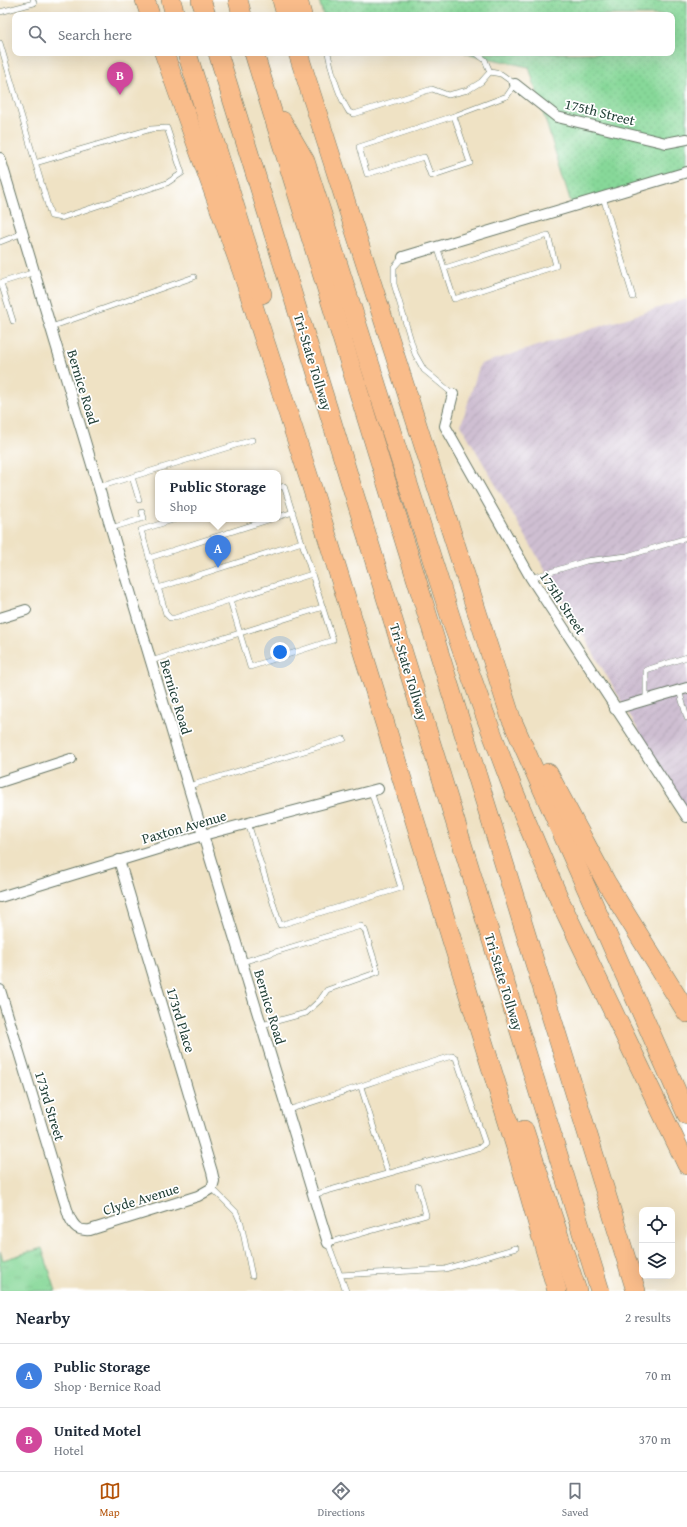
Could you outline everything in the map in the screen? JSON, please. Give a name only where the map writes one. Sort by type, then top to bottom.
[{"type":"highway","points":[[145,0],[149,12]]},
{"type":"highway","points":[[171,0],[174,12]]},
{"type":"highway","points":[[201,0],[205,12]]},
{"type":"highway","points":[[238,0],[241,12]]},
{"type":"highway","points":[[282,0],[285,12]]},
{"type":"highway","points":[[298,0],[301,12]]},
{"type":"highway","points":[[165,56],[242,271],[310,481],[537,1218],[557,1291]]},
{"type":"highway","points":[[188,56],[256,272],[310,481]]},
{"type":"highway","name":"Tri-State Tollway","points":[[219,56],[600,1291]]},
{"type":"highway","points":[[255,56],[636,1291]]},
{"type":"highway","points":[[299,56],[344,201],[511,718],[687,1115]]},
{"type":"highway","points":[[313,56],[335,140],[344,201]]},
{"type":"highway","points":[[266,94],[306,161],[453,625],[514,792],[560,901],[687,1165]]},
{"type":"highway","points":[[470,594],[554,786],[606,882],[687,1013]]},
{"type":"highway","points":[[465,984],[514,1102],[577,1291]]},
{"type":"street","name":"175th Street","points":[[516,84],[557,117],[666,143],[687,140]]},
{"type":"street","name":"Bernice Road","points":[[0,158],[203,835],[328,1243]]},
{"type":"street","points":[[403,257],[687,172]]},
{"type":"street","name":"175th Street","points":[[453,394],[445,426],[531,578],[615,709],[687,817]]},
{"type":"street","points":[[0,618],[26,610]]},
{"type":"street","points":[[615,709],[683,689]]},
{"type":"street","points":[[0,782],[71,759]]},
{"type":"street","name":"Paxton Avenue","points":[[1,894],[203,835],[375,790]]},
{"type":"street","name":"173rd Place","points":[[119,860],[212,1172],[214,1181],[212,1188]]},
{"type":"street","name":"173rd Street","points":[[0,990],[69,1216],[76,1228]]},
{"type":"street","name":"Clyde Avenue","points":[[76,1228],[90,1230],[198,1196],[212,1188]]},
{"type":"lane","points":[[0,12],[34,3],[33,0]]},
{"type":"lane","points":[[0,44],[35,163],[51,216],[61,218],[167,183],[182,173],[167,128],[151,129],[35,163]]},
{"type":"lane","points":[[329,56],[331,68],[344,104],[349,112],[354,114],[432,89],[448,95],[468,90],[481,82],[490,72]]},
{"type":"lane","points":[[480,56],[485,60],[490,72]]},
{"type":"lane","points":[[454,116],[470,163],[431,176],[424,157],[367,174],[359,147],[454,116],[507,96],[516,84],[501,74],[490,72]]},
{"type":"lane","points":[[603,197],[633,297]]},
{"type":"lane","points":[[0,242],[23,233]]},
{"type":"lane","points":[[437,246],[454,299],[556,266],[548,236],[445,268]]},
{"type":"lane","points":[[403,257],[394,267],[394,284],[415,354],[424,370],[453,394]]},
{"type":"lane","points":[[13,322],[1,283],[35,272]]},
{"type":"lane","points":[[51,327],[194,277]]},
{"type":"lane","points":[[99,487],[252,440]]},
{"type":"lane","points":[[132,477],[139,500]]},
{"type":"lane","points":[[230,600],[250,667],[333,640],[293,512],[284,486],[281,487]]},
{"type":"lane","points":[[111,528],[144,518],[142,512]]},
{"type":"lane","points":[[281,516],[293,512]]},
{"type":"lane","points":[[166,522],[141,530],[166,614],[170,618],[175,618],[312,574]]},
{"type":"lane","points":[[149,558],[262,522]]},
{"type":"lane","points":[[531,578],[586,561],[627,556],[687,538]]},
{"type":"lane","points":[[158,588],[302,542]]},
{"type":"lane","points":[[151,661],[323,607]]},
{"type":"lane","points":[[646,700],[646,670],[687,657]]},
{"type":"lane","points":[[683,689],[687,718]]},
{"type":"lane","points":[[189,786],[344,739]]},
{"type":"lane","points":[[248,823],[280,925],[401,888],[375,790]]},
{"type":"lane","points":[[242,962],[361,926],[365,930],[378,972],[327,990],[320,1000],[306,1013],[262,1026]]},
{"type":"lane","points":[[288,1110],[452,1056],[456,1058],[485,1143],[481,1147],[313,1195]]},
{"type":"lane","points":[[361,1087],[388,1174]]},
{"type":"lane","points":[[346,1291],[328,1243],[426,1215],[418,1186]]},
{"type":"lane","points":[[212,1188],[236,1212],[241,1223],[252,1276]]},
{"type":"lane","points":[[340,1274],[445,1269],[516,1248]]},
{"type":"shaded area","points":[[687,299],[687,814],[461,425],[480,364]]},
{"type":"green space","points":[[319,0],[687,1],[687,172],[572,206],[529,67],[479,56],[675,56],[675,12],[322,12]]},
{"type":"green space","points":[[42,1248],[56,1291],[0,1291],[0,1251],[3,1260]]},
{"type":"place","name":"United Motel","points":[[120,95]]},
{"type":"place","name":"Public Storage","points":[[218,568]]}]
